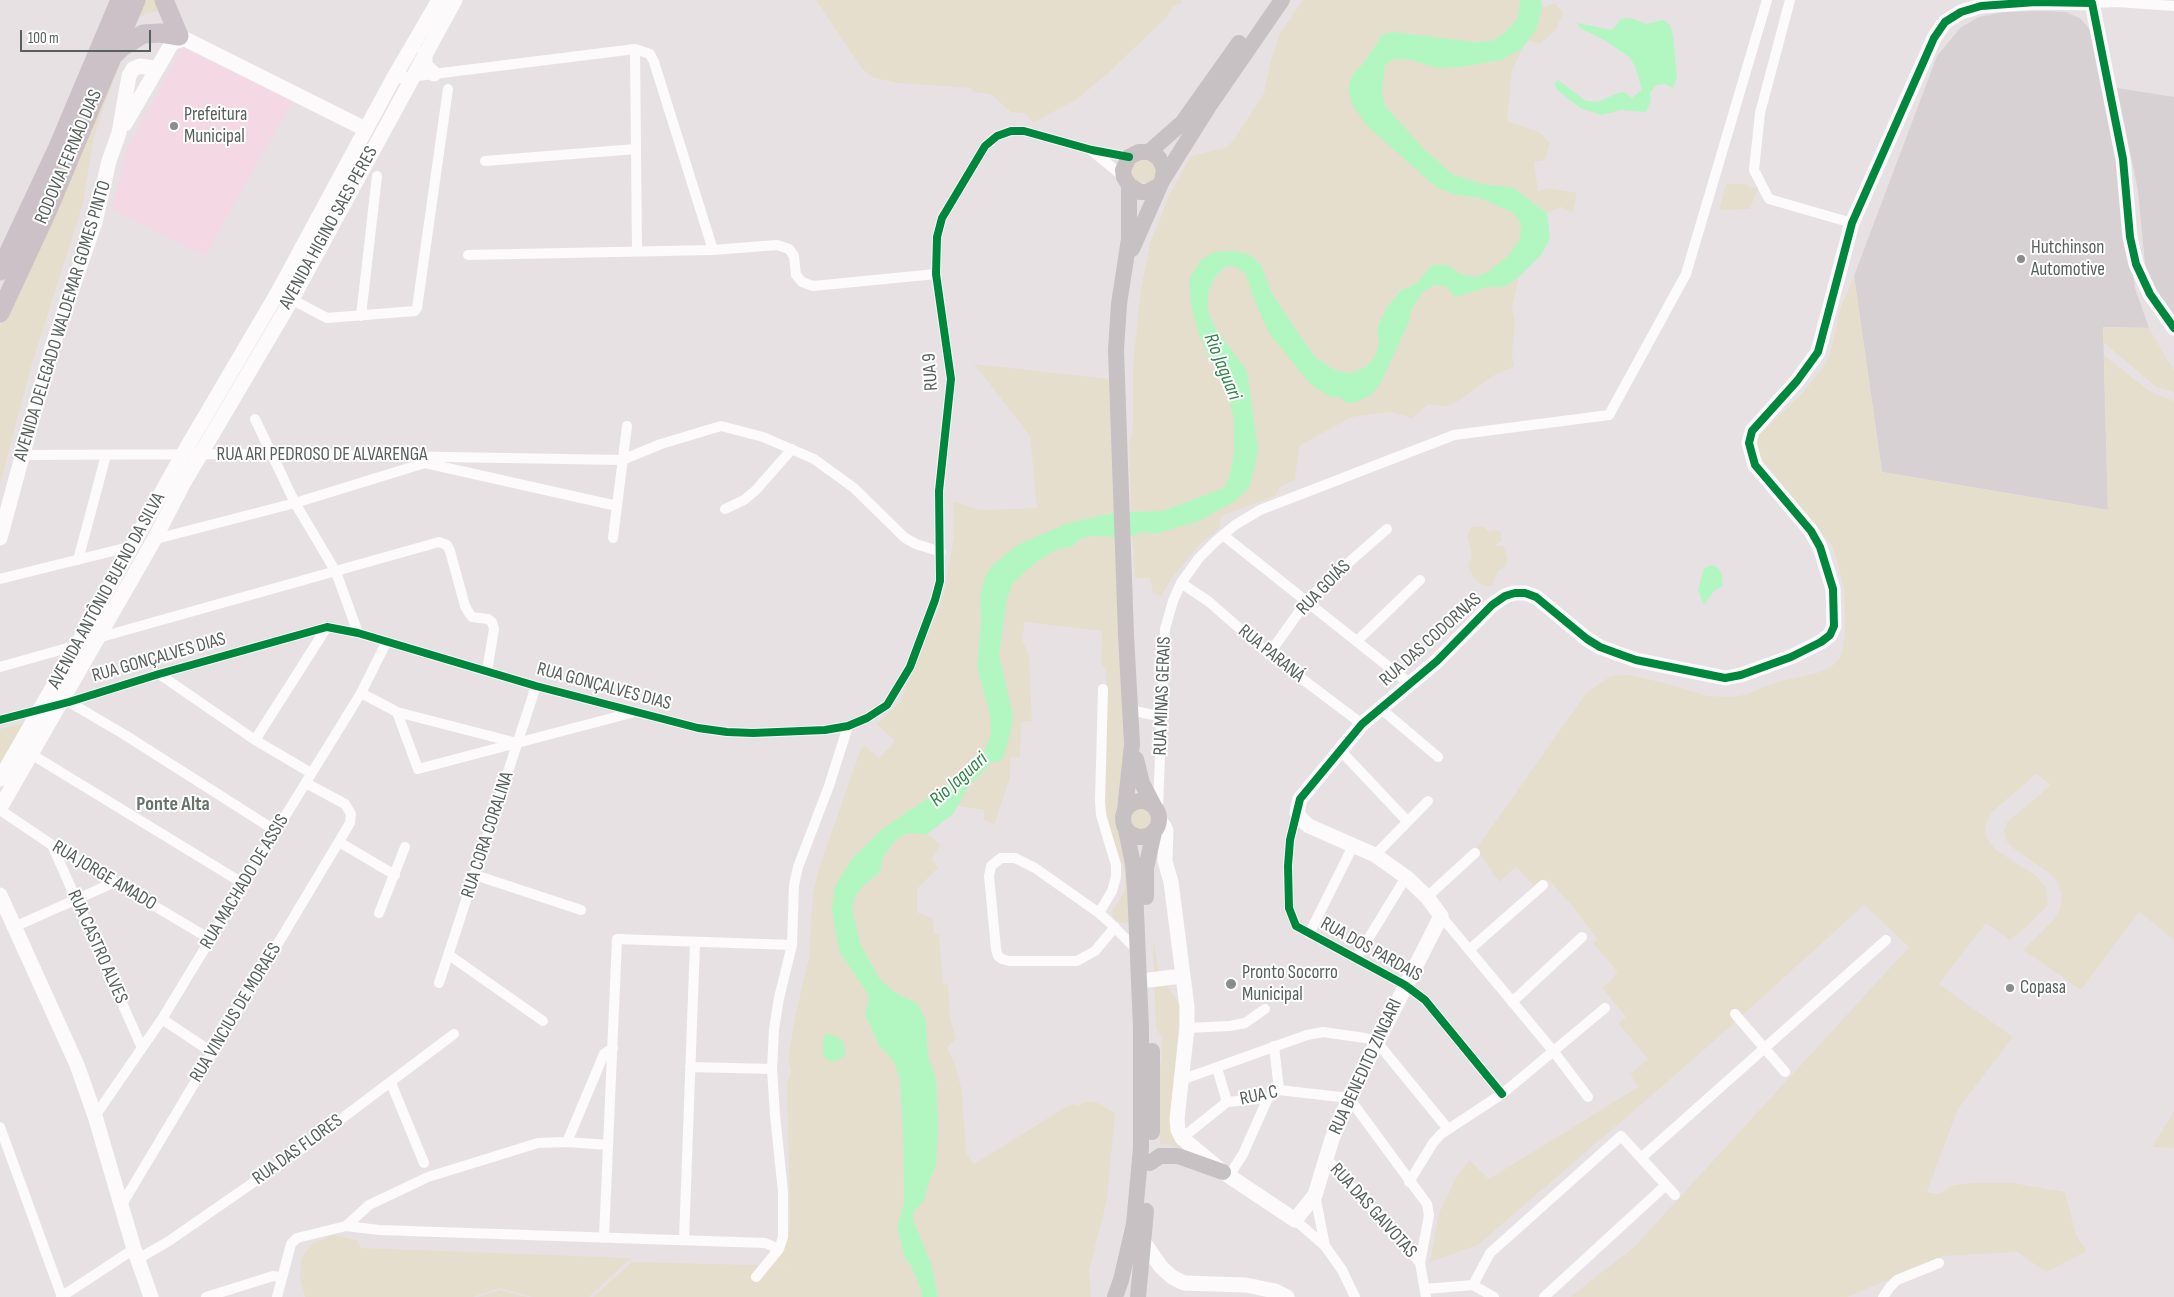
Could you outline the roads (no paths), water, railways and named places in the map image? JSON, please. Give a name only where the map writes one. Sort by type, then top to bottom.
[{"type":"highway","name":"RODOVIA FERNÃO DIAS","points":[[0,271],[58,146],[120,0]]},
{"type":"highway","name":"RODOVIA FERNÃO DIAS","points":[[0,313],[47,212],[136,0]]},
{"type":"highway","points":[[164,0],[181,38]]},
{"type":"highway","points":[[112,58],[121,48],[143,34],[160,33],[181,38]]},
{"type":"main road","points":[[1149,152],[1183,122],[1269,0]]},
{"type":"main road","points":[[1126,181],[1140,192],[1147,192],[1160,183],[1209,106],[1282,0]]},
{"type":"main road","points":[[1115,1297],[1121,1280],[1134,1224],[1141,1148],[1141,1028],[1133,864],[1123,820],[1132,744],[1116,350],[1119,304],[1127,259],[1130,207],[1123,170],[1129,157],[1139,152],[1149,152],[1159,158],[1164,169],[1160,183],[1127,259]]},
{"type":"main road","points":[[1132,744],[1142,783],[1156,818],[1145,882],[1152,979],[1153,1108],[1138,1297]]},
{"type":"main road","points":[[1125,810],[1129,806],[1145,802],[1156,818]]},
{"type":"main road","points":[[1126,830],[1136,837],[1142,837],[1156,818]]},
{"type":"main road","points":[[1150,1163],[1160,1156],[1178,1156],[1226,1174]]},
{"type":"street","name":"AVENIDA HIGINO SAES PERES","points":[[183,454],[278,292],[365,129],[439,0]]},
{"type":"street","name":"AVENIDA HIGINO SAES PERES","points":[[200,455],[292,299],[455,0]]},
{"type":"street","name":"RUA MINAS GERAIS","points":[[1156,818],[1163,717],[1165,629],[1180,583],[1199,558],[1223,535],[1235,525],[1260,510],[1454,435],[1609,415],[1686,274],[1767,0]]},
{"type":"street","points":[[1790,0],[1760,113],[1754,170],[1768,199],[1852,222],[1934,38],[1945,22],[1961,12],[1981,6],[2009,2],[2092,3],[2117,1],[2174,6]]},
{"type":"street","points":[[2092,3],[2123,159],[2130,237],[2136,264],[2150,294],[2174,328]]},
{"type":"street","points":[[119,134],[174,41],[181,38],[365,129]]},
{"type":"street","points":[[393,79],[635,49],[650,54],[713,250]]},
{"type":"street","points":[[635,49],[637,251]]},
{"type":"street","points":[[425,53],[425,65],[434,74]]},
{"type":"street","points":[[119,134],[129,76],[133,69],[146,66],[152,68],[154,73]]},
{"type":"street","points":[[278,292],[327,318],[415,312],[448,89]]},
{"type":"street","name":"RUA 9","points":[[848,726],[866,718],[887,704],[910,667],[935,600],[940,581],[939,491],[951,379],[936,274],[937,238],[942,218],[985,146],[997,136],[1011,131],[1024,131],[1092,150],[1129,157]]},
{"type":"street","name":"AVENIDA DELEGADO WALDEMAR GOMES PINTO","points":[[0,538],[51,350],[95,222],[110,161],[119,134]]},
{"type":"street","points":[[485,161],[636,149]]},
{"type":"street","name":"RUA 9","points":[[1092,150],[1126,181]]},
{"type":"street","points":[[361,316],[376,176]]},
{"type":"street","name":"RUA DAS CODORNAS","points":[[1297,814],[1300,799],[1305,791],[1341,751],[1362,724],[1409,682],[1437,661],[1492,605],[1505,596],[1525,593],[1536,598],[1587,639],[1600,647],[1636,660],[1726,678],[1791,657],[1822,642],[1830,635],[1834,626],[1833,589],[1820,547],[1811,531],[1755,464],[1749,443],[1752,431],[1797,381],[1818,352],[1825,332],[1852,222]]},
{"type":"street","points":[[468,255],[713,250],[778,245],[789,248],[794,256],[796,274],[802,282],[813,286],[936,274]]},
{"type":"street","points":[[255,419],[295,503],[336,572],[358,633]]},
{"type":"street","points":[[613,538],[627,426]]},
{"type":"street","points":[[622,460],[661,444],[721,426],[736,429],[814,459],[854,488],[905,538],[916,544],[941,552]]},
{"type":"street","points":[[725,509],[744,500],[756,490],[792,449]]},
{"type":"street","name":"AVENIDA ANTÔNIO BUENO DA SILVA","points":[[0,809],[41,709],[183,454]]},
{"type":"street","name":"RUA ARI PEDROSO DE ALVARENGA","points":[[22,455],[272,454],[423,459],[622,460]]},
{"type":"street","points":[[78,560],[106,455]]},
{"type":"street","name":"AVENIDA ANTÔNIO BUENO DA SILVA","points":[[0,779],[64,704],[73,680],[154,540],[200,455]]},
{"type":"street","points":[[0,579],[295,503],[423,459],[617,506]]},
{"type":"street","name":"RUA GOIÁS","points":[[1270,654],[1306,602],[1387,529]]},
{"type":"street","points":[[1223,535],[1409,682]]},
{"type":"street","points":[[0,667],[96,638],[336,572],[434,542],[444,543],[450,551],[469,613],[472,616],[488,619],[492,622],[494,629],[487,671]]},
{"type":"street","points":[[1357,641],[1420,580]]},
{"type":"street","name":"RUA PARANÁ","points":[[1180,583],[1208,601],[1270,654],[1362,724]]},
{"type":"street","points":[[255,740],[327,627]]},
{"type":"street","name":"RUA GONÇALVES DIAS","points":[[0,720],[64,704],[159,674],[327,627],[358,633],[536,686],[698,728],[727,732],[826,730],[848,726]]},
{"type":"street","name":"RUA MACHADO DE ASSIS","points":[[95,1116],[162,1019],[311,772],[361,693],[386,642]]},
{"type":"street","points":[[159,674],[255,740],[311,772]]},
{"type":"street","points":[[73,680],[88,696]]},
{"type":"street","name":"RUA CORA CORALINA","points":[[439,983],[450,955],[536,686]]},
{"type":"street","points":[[1099,913],[1112,891],[1116,877],[1116,865],[1103,822],[1100,801],[1103,689]]},
{"type":"street","points":[[361,693],[397,712],[517,743]]},
{"type":"street","points":[[64,704],[125,735],[276,831]]},
{"type":"street","points":[[1380,708],[1438,757]]},
{"type":"street","points":[[1130,710],[1163,717]]},
{"type":"street","points":[[397,712],[418,769],[632,712]]},
{"type":"street","points":[[756,1277],[779,1249],[784,1223],[772,1069],[774,1029],[779,998],[792,945],[794,885],[798,867],[829,786],[848,726]]},
{"type":"street","points":[[25,750],[244,884]]},
{"type":"street","points":[[1341,751],[1406,821]]},
{"type":"street","name":"RUA VINCIUS DE MORAES","points":[[121,1206],[351,820],[351,812],[345,804],[306,782]]},
{"type":"street","points":[[1375,855],[1406,821],[1428,801]]},
{"type":"street","name":"RUA JORGE AMADO","points":[[0,809],[52,845],[210,940]]},
{"type":"street","points":[[1297,814],[1309,826],[1375,855],[1406,877],[1427,898],[1554,1052],[1588,1097]]},
{"type":"street","name":"RUA DOS PARDAIS","points":[[1297,814],[1290,840],[1288,866],[1290,908],[1296,926],[1405,985],[1425,1000],[1502,1094]]},
{"type":"street","points":[[1156,818],[1166,831],[1165,862],[1171,882],[1187,1007],[1187,1028],[1176,1124],[1182,1138],[1226,1174],[1295,1220],[1325,1246],[1342,1270],[1354,1297]]},
{"type":"street","points":[[338,842],[395,875]]},
{"type":"street","name":"RUA CASTRO ALVES","points":[[52,845],[142,1048]]},
{"type":"street","points":[[1309,934],[1353,846]]},
{"type":"street","points":[[380,913],[405,847]]},
{"type":"street","points":[[1427,898],[1475,854]]},
{"type":"street","points":[[1115,928],[1095,950],[1077,961],[1009,961],[1002,959],[998,956],[996,949],[989,876],[991,866],[1001,858],[1015,858],[1034,868],[1099,913],[1115,928],[1137,950]]},
{"type":"street","points":[[475,876],[581,910]]},
{"type":"street","points":[[1356,959],[1406,877]]},
{"type":"street","points":[[14,927],[113,883]]},
{"type":"street","points":[[1469,950],[1543,885]]},
{"type":"street","points":[[0,895],[70,1049],[95,1116],[136,1254],[152,1297]]},
{"type":"street","name":"RUA BENEDITO ZINGARI","points":[[1315,1194],[1326,1158],[1349,1098],[1376,1041],[1441,916]]},
{"type":"street","points":[[1512,1002],[1582,937]]},
{"type":"street","points":[[604,1238],[617,939],[792,945]]},
{"type":"street","points":[[1641,1158],[1886,940]]},
{"type":"street","points":[[684,1240],[695,942]]},
{"type":"street","points":[[450,955],[543,1021]]},
{"type":"street","points":[[1152,979],[1180,959]]},
{"type":"street","points":[[1152,979],[1182,976]]},
{"type":"street","points":[[1410,1182],[1433,1143],[1448,1129],[1502,1094],[1605,1008]]},
{"type":"street","points":[[1187,1028],[1230,1026],[1245,1023],[1265,1009]]},
{"type":"street","points":[[1735,1014],[1785,1072]]},
{"type":"street","points":[[162,1019],[213,1052]]},
{"type":"street","points":[[1181,1080],[1274,1046],[1323,1032],[1376,1041],[1448,1129]]},
{"type":"street","name":"RUA DAS FLORES","points":[[62,1297],[136,1254],[169,1241],[391,1083],[454,1034]]},
{"type":"street","points":[[1274,1046],[1279,1090]]},
{"type":"street","points":[[567,1142],[604,1054],[612,1048]]},
{"type":"street","points":[[690,1067],[772,1069]]},
{"type":"street","points":[[1217,1068],[1227,1102]]},
{"type":"street","points":[[391,1083],[424,1163]]},
{"type":"street","name":"RUA C","points":[[1182,1138],[1227,1102],[1268,1098],[1279,1090],[1349,1098]]},
{"type":"street","points":[[1226,1174],[1243,1154],[1268,1098]]},
{"type":"street","points":[[1349,1098],[1427,1204],[1429,1210],[1420,1263],[1426,1293],[1473,1285],[1494,1297]]},
{"type":"street","points":[[0,1127],[62,1297]]},
{"type":"street","points":[[1473,1285],[1490,1253],[1621,1136],[1675,1195]]},
{"type":"street","points":[[346,1226],[369,1205],[428,1176],[538,1143],[567,1142],[608,1145]]},
{"type":"street","name":"RUA DAS GAIVOTAS","points":[[1326,1158],[1420,1263]]},
{"type":"street","points":[[1544,1297],[1666,1185]]},
{"type":"street","points":[[1295,1220],[1315,1194]]},
{"type":"street","points":[[1315,1194],[1325,1246]]},
{"type":"street","points":[[277,1297],[291,1244],[297,1238],[346,1226],[379,1230],[765,1243],[779,1249]]},
{"type":"street","points":[[1143,1241],[1161,1267],[1172,1277],[1184,1283],[1246,1285],[1275,1291],[1287,1297]]},
{"type":"street","points":[[1883,1297],[1898,1280],[1939,1263]]},
{"type":"street","points":[[206,1297],[273,1276],[282,1277]]},
{"type":"water","name":"Rio Jaguari","points":[[1520,0],[1541,0],[1542,7],[1537,28],[1522,49],[1501,60],[1461,67],[1437,68],[1407,59],[1394,59],[1385,65],[1382,92],[1385,106],[1423,148],[1452,174],[1481,184],[1512,187],[1547,213],[1550,239],[1541,255],[1519,277],[1504,287],[1488,287],[1455,297],[1446,286],[1435,285],[1423,292],[1412,308],[1409,322],[1380,384],[1371,395],[1356,402],[1347,403],[1340,397],[1331,397],[1311,385],[1269,333],[1245,273],[1234,266],[1226,266],[1214,278],[1208,294],[1208,312],[1216,329],[1247,371],[1258,448],[1249,488],[1235,501],[1199,521],[1156,534],[1143,532],[1132,536],[1119,537],[1091,536],[1078,540],[1072,547],[1058,549],[1035,563],[1013,583],[1007,599],[999,655],[1013,715],[1010,736],[1002,760],[991,763],[969,786],[953,814],[927,834],[907,833],[896,840],[882,858],[881,871],[863,886],[855,897],[852,908],[860,943],[879,978],[894,992],[917,1003],[926,1021],[928,1057],[936,1079],[938,1127],[936,1166],[930,1178],[924,1201],[913,1213],[913,1219],[932,1266],[938,1297],[921,1297],[922,1292],[910,1264],[904,1257],[897,1227],[904,1203],[900,1079],[893,1060],[880,1047],[865,1015],[869,996],[839,951],[832,911],[835,886],[852,859],[881,830],[972,767],[984,752],[991,734],[990,715],[977,667],[981,623],[980,598],[984,579],[992,566],[1017,545],[1068,523],[1118,512],[1163,511],[1224,488],[1229,477],[1234,453],[1234,420],[1224,376],[1208,355],[1198,332],[1191,304],[1189,279],[1200,261],[1214,252],[1234,251],[1249,254],[1261,265],[1272,294],[1315,357],[1337,371],[1350,373],[1364,368],[1374,358],[1379,344],[1377,329],[1386,308],[1401,290],[1417,283],[1432,265],[1447,265],[1461,274],[1476,277],[1489,271],[1508,256],[1520,239],[1521,223],[1512,212],[1480,198],[1456,195],[1436,187],[1366,125],[1353,106],[1348,89],[1352,75],[1362,65],[1383,34],[1394,32],[1475,42],[1492,41],[1505,33],[1518,18]]},
{"type":"water","points":[[1631,18],[1646,24],[1663,20],[1670,25],[1673,36],[1677,77],[1673,88],[1665,84],[1656,85],[1650,93],[1651,101],[1646,112],[1621,110],[1602,115],[1580,108],[1557,90],[1554,84],[1558,80],[1586,101],[1598,102],[1624,92],[1632,98],[1642,90],[1635,66],[1629,57],[1606,41],[1580,28],[1577,23],[1612,30],[1621,19]]},
{"type":"water","points":[[1712,565],[1717,567],[1722,574],[1722,586],[1713,592],[1704,605],[1698,590],[1704,568]]},
{"type":"water","points":[[826,1034],[839,1038],[844,1043],[845,1056],[834,1062],[827,1060],[823,1054],[823,1040]]},
{"type":"place","name":"Prefeitura Municipal","points":[[174,126]]},
{"type":"place","name":"Hutchinson Automotive","points":[[2021,259]]},
{"type":"place","name":"Pronto Socorro Municipal","points":[[1231,984]]},
{"type":"place","name":"Copasa","points":[[2010,988]]},
{"type":"district","name":"Ponte Alta","points":[[173,805]]}]
